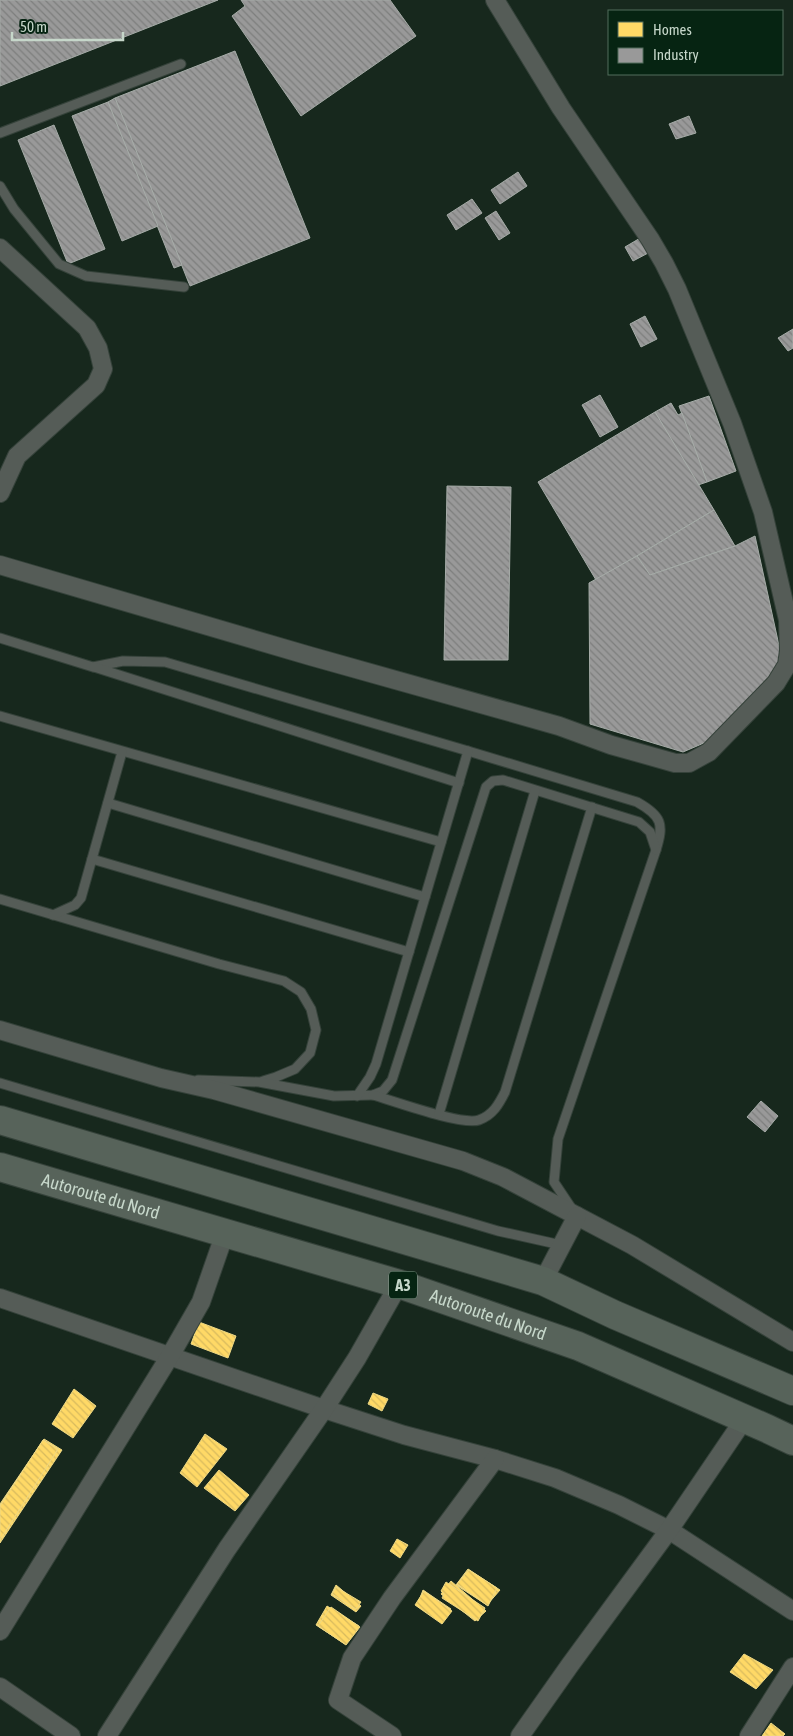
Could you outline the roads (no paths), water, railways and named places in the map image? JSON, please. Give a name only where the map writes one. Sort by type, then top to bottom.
[{"type":"highway","points":[[0,1120],[543,1281],[616,1315],[793,1390]]},
{"type":"highway","name":"Autoroute du Nord","points":[[0,1167],[399,1284],[578,1346],[745,1418],[793,1441]]},
{"type":"street","points":[[0,565],[320,659],[559,726],[611,745],[675,763],[688,763],[708,752],[776,683],[787,665],[790,638],[788,620],[763,512],[732,423],[677,289],[650,238],[561,108],[495,0]]},
{"type":"street","points":[[0,248],[87,328],[98,348],[103,369],[96,385],[18,456],[0,493]]},
{"type":"street","points":[[0,1030],[161,1078],[214,1090],[463,1161],[503,1176],[632,1245],[793,1342]]},
{"type":"street","points":[[543,1281],[577,1216]]},
{"type":"street","points":[[0,1630],[170,1356],[200,1302],[225,1233]]},
{"type":"street","points":[[107,1736],[227,1549],[357,1358],[399,1284]]},
{"type":"street","points":[[0,1298],[404,1435],[494,1459],[555,1478],[619,1505],[670,1530],[793,1611]]},
{"type":"street","points":[[520,1736],[670,1530],[745,1418]]},
{"type":"street","points":[[392,1736],[338,1700],[352,1658],[392,1598],[494,1459]]},
{"type":"street","points":[[750,1736],[793,1666]]},
{"type":"street","points":[[0,1687],[71,1736]]},
{"type":"lane","points":[[0,133],[181,64]]},
{"type":"lane","points":[[0,186],[14,209],[59,264],[86,276],[184,287]]},
{"type":"lane","points":[[0,638],[459,782]]},
{"type":"lane","points":[[93,667],[123,661],[166,662],[637,802],[651,810],[660,823],[661,833],[558,1139],[554,1182],[577,1216]]},
{"type":"lane","points":[[0,716],[441,842]]},
{"type":"lane","points":[[357,1096],[370,1078],[376,1064],[468,751]]},
{"type":"lane","points":[[52,915],[67,910],[81,898],[122,752]]},
{"type":"lane","points":[[161,1078],[259,1082],[334,1096],[373,1095],[384,1091],[392,1080],[486,787],[493,781],[503,780],[639,822],[650,832],[656,850]]},
{"type":"lane","points":[[439,1114],[535,791]]},
{"type":"lane","points":[[108,803],[425,897]]},
{"type":"lane","points":[[373,1095],[460,1120],[477,1121],[488,1115],[498,1106],[505,1092],[592,808]]},
{"type":"lane","points":[[92,859],[409,952]]},
{"type":"lane","points":[[0,900],[210,962],[284,981],[302,992],[311,1009],[316,1030],[310,1053],[295,1069],[276,1078],[259,1082]]},
{"type":"lane","points":[[0,1083],[498,1231],[561,1245]]}]
